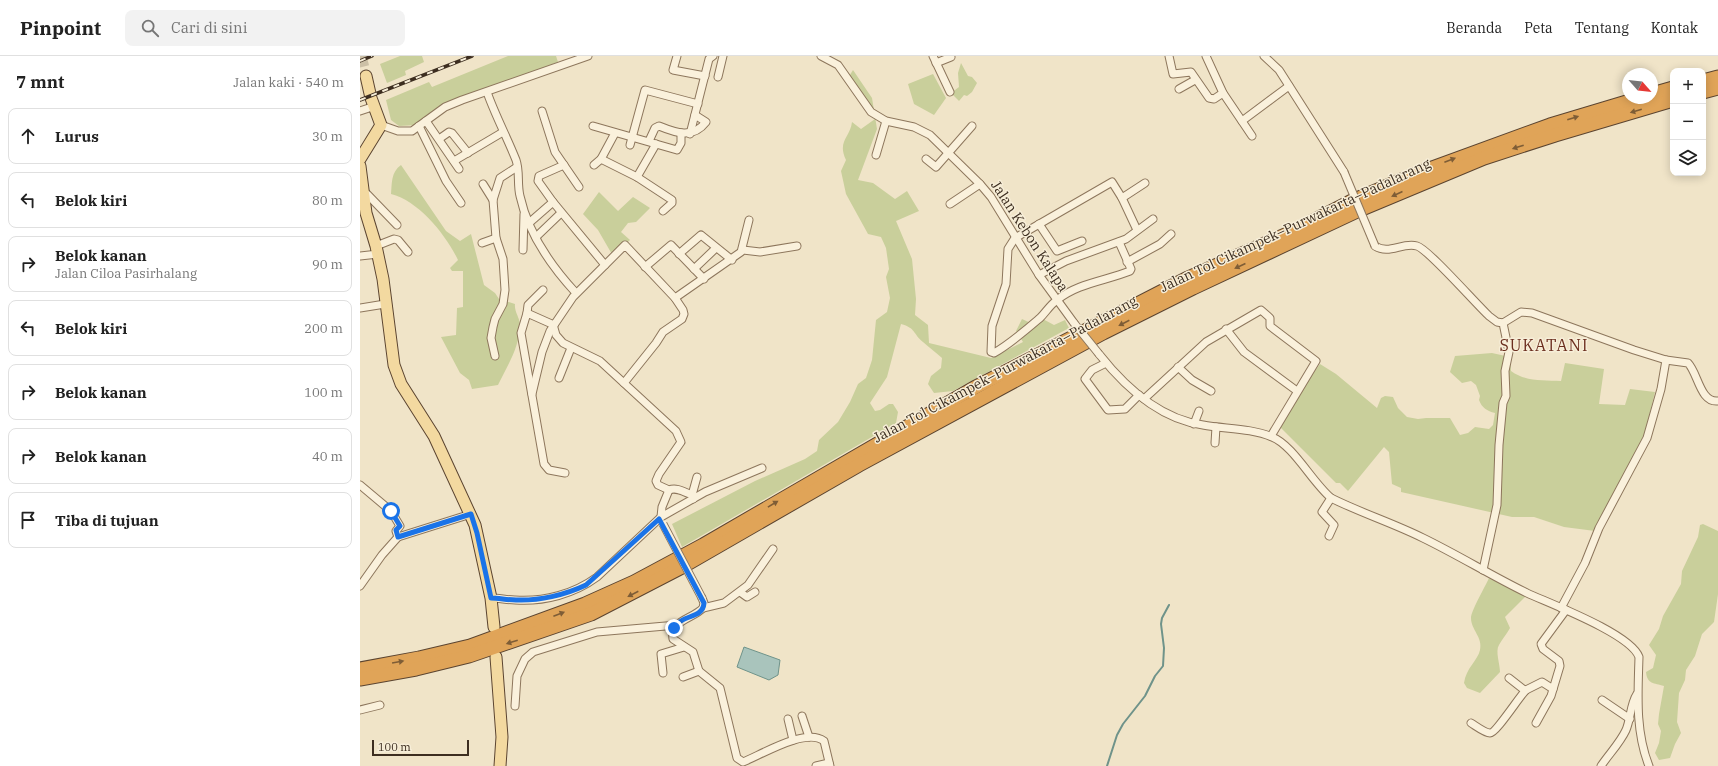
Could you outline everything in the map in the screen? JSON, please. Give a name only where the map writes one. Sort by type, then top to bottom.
[{"type":"highway","points":[[1706,79],[1718,77]]},
{"type":"highway","points":[[1706,91],[1718,88]]},
{"type":"highway","points":[[1658,92],[1670,89]]},
{"type":"highway","name":"Jalan Tol Cikampek–Purwakarta–Padalarang","points":[[360,680],[416,669],[469,656],[523,639],[591,614],[680,568],[873,458],[1103,333],[1193,288],[1364,208],[1484,158],[1555,134],[1670,101]]},
{"type":"highway","name":"Jalan Tol Cikampek–Purwakarta–Padalarang","points":[[360,669],[419,658],[470,646],[585,604],[634,582],[703,545],[974,388],[1188,278],[1294,231],[1352,201],[1421,172],[1550,125],[1622,103]]},
{"type":"main road","points":[[360,159],[381,125],[375,106],[376,97],[369,76]]},
{"type":"main road","points":[[360,166],[363,194],[363,214],[377,250],[390,348],[399,379],[434,436],[471,514],[477,533],[491,598],[494,627]]},
{"type":"main road","points":[[496,657],[501,729],[500,766]]},
{"type":"street","points":[[381,125],[406,133],[445,108],[588,56]]},
{"type":"street","points":[[677,56],[673,70],[705,76]]},
{"type":"street","points":[[690,134],[710,58],[713,56]]},
{"type":"street","points":[[718,77],[723,56]]},
{"type":"street","name":"Jalan Kebon Kalapa","points":[[821,56],[835,63],[871,112],[886,121],[914,127],[925,132],[948,152],[980,184],[1056,300],[1106,363],[1125,384],[1165,413],[1194,424],[1271,436]]},
{"type":"street","points":[[835,63],[840,56]]},
{"type":"street","points":[[933,56],[950,92]]},
{"type":"street","points":[[1169,56],[1173,74],[1176,75],[1188,71],[1209,98],[1214,99],[1223,94]]},
{"type":"street","points":[[1206,56],[1223,94],[1252,136]]},
{"type":"street","points":[[1264,56],[1279,70],[1344,172],[1375,246],[1384,250],[1413,246],[1419,247],[1432,256],[1489,316],[1497,322],[1503,323],[1521,312],[1532,313],[1666,360],[1688,363],[1707,398],[1713,402],[1718,401]]},
{"type":"street","points":[[936,64],[951,57]]},
{"type":"street","points":[[1179,89],[1195,80]]},
{"type":"street","points":[[1242,121],[1289,86]]},
{"type":"street","points":[[630,145],[645,90],[698,104]]},
{"type":"street","points":[[487,92],[517,166],[519,194],[524,214],[523,250]]},
{"type":"street","points":[[360,111],[375,106]]},
{"type":"street","points":[[542,111],[553,147],[579,187]]},
{"type":"street","points":[[637,177],[653,142],[655,128],[659,126],[681,133],[690,134],[706,122],[695,115]]},
{"type":"street","points":[[426,121],[459,169]]},
{"type":"street","points":[[876,155],[886,121]]},
{"type":"street","points":[[419,126],[446,181],[461,202]]},
{"type":"street","points":[[594,126],[677,150],[681,143],[681,133]]},
{"type":"street","points":[[926,159],[936,168],[948,152],[972,126]]},
{"type":"street","points":[[439,139],[448,132],[452,133],[468,153]]},
{"type":"street","points":[[454,161],[503,132]]},
{"type":"street","points":[[594,164],[601,159],[615,133]]},
{"type":"street","points":[[601,159],[637,177],[672,200],[672,203],[663,211]]},
{"type":"street","points":[[564,165],[538,178],[538,181],[552,202],[605,265]]},
{"type":"street","points":[[494,356],[491,338],[495,318],[503,304],[505,290],[503,259],[496,238],[493,200],[500,178],[517,166]]},
{"type":"street","points":[[1119,242],[1131,269],[1130,272],[1079,286],[1056,300],[1041,317],[1012,341],[994,353],[991,352],[992,326],[1006,284],[1008,249],[1015,238],[1110,183],[1114,184],[1137,230]]},
{"type":"street","points":[[1122,198],[1145,183]]},
{"type":"street","points":[[483,184],[493,200]]},
{"type":"street","points":[[950,204],[980,184]]},
{"type":"street","points":[[363,194],[367,194],[397,226]]},
{"type":"street","points":[[529,222],[552,202]]},
{"type":"street","points":[[536,237],[562,213]]},
{"type":"street","points":[[524,214],[560,276],[576,293]]},
{"type":"street","points":[[1039,275],[1066,261],[1126,239],[1153,219]]},
{"type":"street","points":[[675,298],[732,260],[742,250],[749,220]]},
{"type":"street","points":[[1039,224],[1056,251],[1082,241]]},
{"type":"street","points":[[1127,262],[1160,244],[1171,234]]},
{"type":"street","points":[[679,254],[701,235],[732,260]]},
{"type":"street","points":[[482,243],[496,238]]},
{"type":"street","points":[[360,256],[377,250],[394,239],[398,240],[408,252]]},
{"type":"street","points":[[532,394],[547,336],[576,293],[625,245],[628,246],[645,267],[675,298],[683,310],[682,319],[663,332],[624,383]]},
{"type":"street","points":[[645,267],[671,245],[704,279]]},
{"type":"street","points":[[742,250],[760,252],[797,246]]},
{"type":"street","points":[[694,269],[716,248]]},
{"type":"street","points":[[543,290],[528,305],[522,333],[545,467],[550,470],[565,473]]},
{"type":"street","points":[[360,308],[385,304]]},
{"type":"street","points":[[1106,363],[1092,370],[1085,379],[1108,410],[1125,409],[1178,367],[1206,342],[1259,310],[1262,311],[1270,318],[1270,326],[1316,361],[1316,364],[1297,390],[1271,436],[1290,450],[1317,485],[1331,498],[1408,531],[1527,593],[1600,627],[1634,648],[1639,657],[1639,726],[1649,766]]},
{"type":"street","points":[[527,313],[554,326]]},
{"type":"street","points":[[1483,570],[1497,505],[1499,445],[1503,403],[1506,396],[1505,371],[1509,352],[1503,323]]},
{"type":"street","points":[[554,326],[556,335],[571,348],[600,361],[669,424],[681,440],[656,481],[658,485],[669,490],[674,488],[692,497]]},
{"type":"street","points":[[1226,330],[1244,352],[1297,390]]},
{"type":"street","points":[[559,378],[571,348]]},
{"type":"street","points":[[1536,723],[1551,696],[1560,666],[1559,661],[1543,649],[1541,644],[1564,609],[1599,528],[1647,438],[1656,410],[1666,360]]},
{"type":"street","points":[[1178,367],[1192,380],[1211,391]]},
{"type":"street","points":[[1194,424],[1200,411]]},
{"type":"street","points":[[1215,443],[1216,427]]},
{"type":"street","points":[[491,598],[527,600],[571,592],[586,585],[661,520],[692,497],[762,468]]},
{"type":"street","points":[[692,497],[697,478]]},
{"type":"street","points":[[360,485],[391,511],[400,526],[396,530],[398,537]]},
{"type":"street","points":[[669,490],[662,507],[661,520],[702,598],[704,603],[703,608]]},
{"type":"street","points":[[1329,536],[1334,524],[1322,512],[1331,498]]},
{"type":"street","points":[[360,586],[382,555],[398,537],[471,514]]},
{"type":"street","points":[[773,549],[748,585],[724,603],[703,608],[692,617],[682,620],[672,633],[673,639],[693,652],[699,671],[715,682],[722,691],[738,759],[743,762],[793,740],[809,737],[819,738],[824,741],[829,765],[816,766]]},
{"type":"street","points":[[740,592],[747,596],[755,592]]},
{"type":"street","points":[[515,706],[517,676],[525,659],[533,652],[597,632],[677,625]]},
{"type":"street","points":[[663,673],[662,653],[684,646]]},
{"type":"street","points":[[683,677],[699,671]]},
{"type":"street","points":[[1509,678],[1526,690]]},
{"type":"street","points":[[1471,723],[1489,733],[1493,732],[1498,729],[1514,703],[1526,690],[1542,682],[1552,689]]},
{"type":"street","points":[[1601,766],[1624,734],[1630,719],[1633,702],[1638,694]]},
{"type":"street","points":[[1602,700],[1630,719]]},
{"type":"street","points":[[360,710],[380,705]]},
{"type":"street","points":[[802,716],[809,737]]},
{"type":"street","points":[[788,718],[793,740]]},
{"type":"green space","points":[[400,56],[422,56],[424,62],[405,71],[406,75],[387,83],[380,64]]},
{"type":"green space","points":[[508,56],[556,56],[558,62],[438,107],[417,125],[399,126],[391,120],[386,100],[429,82],[432,87]]},
{"type":"green space","points":[[961,63],[968,76],[972,77],[977,83],[972,92],[967,96],[964,95],[959,101],[951,93],[959,87],[958,73]]},
{"type":"green space","points":[[853,70],[872,98],[877,129],[858,180],[873,183],[895,199],[907,191],[919,211],[896,221],[912,259],[916,299],[915,315],[928,325],[929,343],[991,358],[1023,342],[1016,331],[1022,319],[1035,325],[1041,318],[1054,325],[1065,320],[1069,328],[953,391],[934,393],[928,384],[931,376],[941,368],[942,358],[920,339],[912,329],[901,324],[887,377],[870,403],[875,411],[880,410],[889,404],[893,404],[898,412],[896,423],[682,547],[672,524],[755,481],[805,459],[817,451],[819,440],[838,422],[850,402],[858,384],[866,378],[872,360],[876,320],[887,312],[890,298],[886,277],[889,269],[886,248],[881,237],[868,234],[846,194],[841,171],[846,160],[843,144],[852,122],[861,129],[875,119],[848,78]]},
{"type":"green space","points":[[933,74],[946,98],[934,115],[914,104],[908,84]]},
{"type":"green space","points":[[401,165],[446,231],[460,241],[471,234],[484,285],[495,293],[499,299],[515,304],[515,310],[520,325],[518,341],[498,385],[472,389],[469,380],[460,373],[441,337],[456,335],[457,308],[463,307],[463,271],[452,271],[450,268],[458,260],[439,230],[430,220],[412,204],[391,194],[395,171]]},
{"type":"green space","points":[[599,192],[618,211],[633,197],[650,208],[636,222],[628,223],[621,232],[630,240],[613,256],[598,230],[583,214]]},
{"type":"green space","points":[[1492,353],[1510,357],[1511,371],[1517,375],[1535,380],[1561,381],[1565,363],[1604,369],[1599,404],[1625,405],[1630,389],[1655,392],[1645,433],[1595,531],[1564,527],[1534,517],[1512,517],[1401,492],[1401,488],[1392,484],[1389,452],[1384,447],[1348,491],[1340,483],[1336,483],[1280,427],[1303,387],[1320,364],[1336,374],[1377,408],[1381,398],[1385,396],[1393,397],[1398,408],[1407,417],[1418,419],[1450,418],[1460,435],[1468,433],[1475,427],[1489,429],[1493,425],[1495,413],[1483,407],[1479,400],[1480,396],[1476,385],[1471,381],[1462,383],[1450,372],[1455,356]]},
{"type":"green space","points":[[1703,524],[1718,531],[1718,594],[1714,622],[1702,634],[1695,656],[1686,670],[1685,680],[1679,693],[1677,722],[1681,733],[1670,758],[1659,760],[1655,753],[1659,743],[1661,731],[1658,724],[1664,686],[1649,681],[1648,679],[1646,672],[1653,668],[1656,655],[1649,645],[1659,629],[1663,616],[1681,584],[1682,571],[1698,537],[1700,525]]},
{"type":"green space","points":[[1489,578],[1526,596],[1505,617],[1510,628],[1498,648],[1500,672],[1480,693],[1467,688],[1464,683],[1467,673],[1480,650],[1480,641],[1471,618]]},
{"type":"water","points":[[744,647],[780,660],[778,675],[769,680],[737,667]]},
{"type":"waterway","points":[[1107,766],[1117,735],[1123,724],[1145,696],[1155,676],[1163,666],[1164,648],[1161,624],[1162,618],[1169,605]]},
{"type":"tunnel","points":[[361,56],[366,76]]},
{"type":"railway","points":[[360,61],[372,56]]},
{"type":"railway","points":[[360,100],[472,56]]},
{"type":"district","name":"SUKATANI","points":[[1544,345]]},
{"type":"route","points":[[391,511],[398,520],[400,526],[396,530],[398,537],[471,514],[477,533],[491,598],[515,600],[527,600],[554,596],[571,592],[586,585],[597,577],[603,569],[659,519],[704,601],[704,606],[699,613],[682,620],[674,628]]}]
